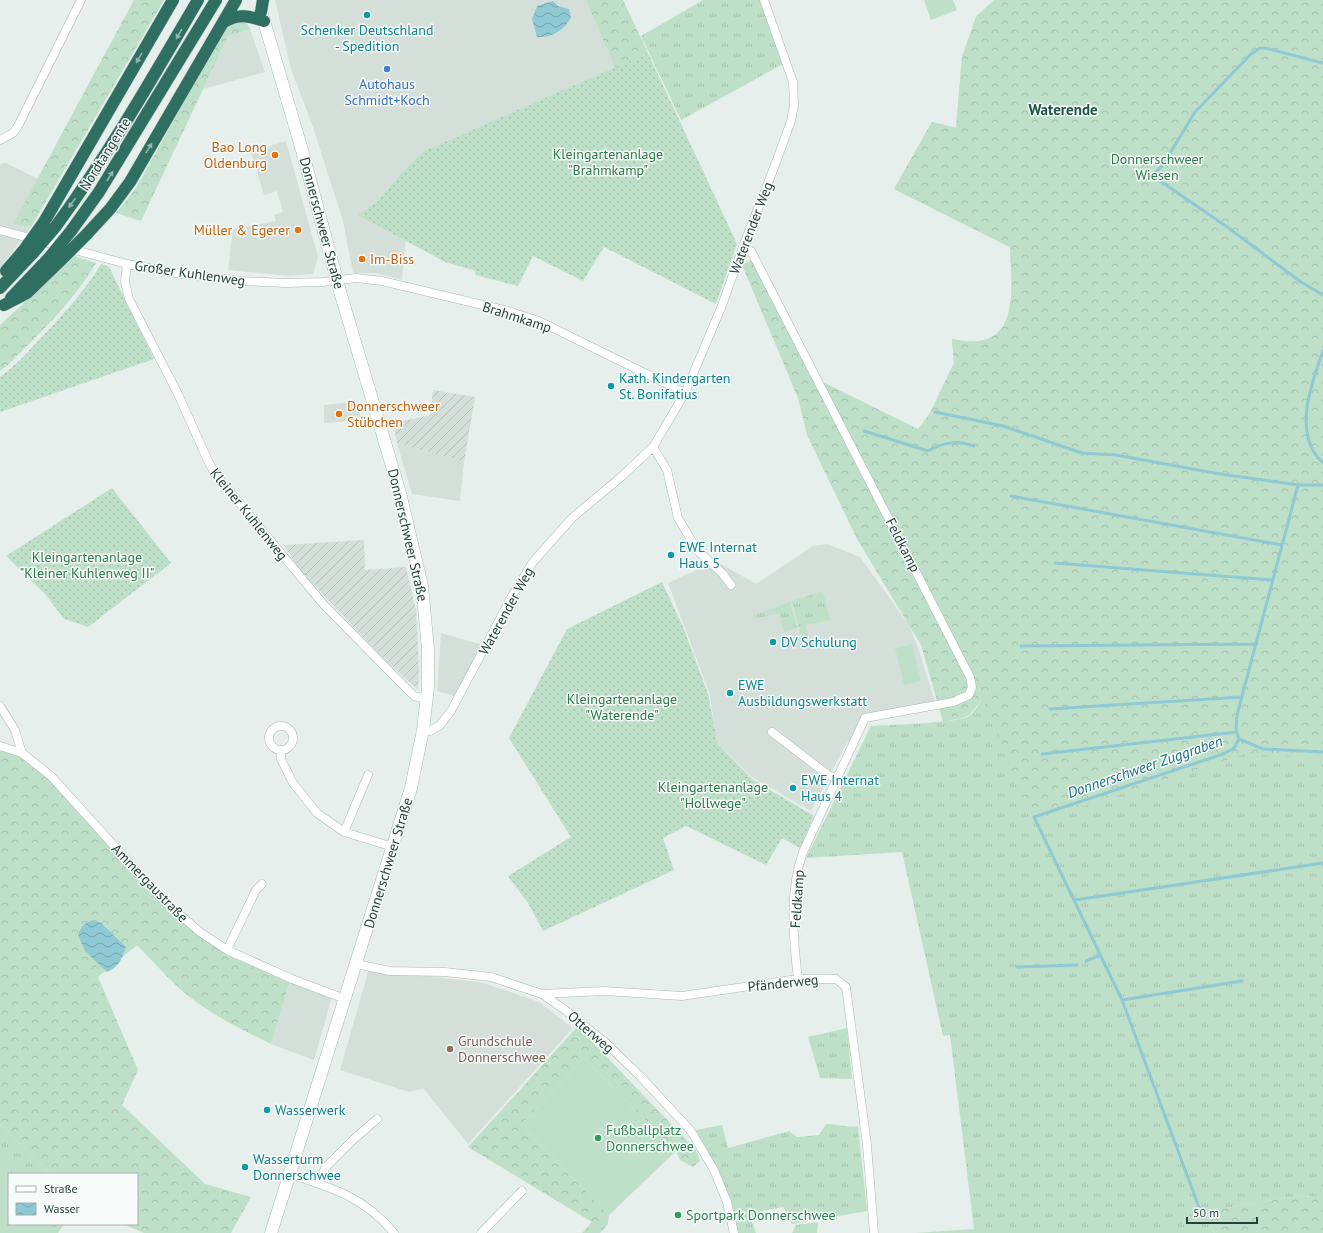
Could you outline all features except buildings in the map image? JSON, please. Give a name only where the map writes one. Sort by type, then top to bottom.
[{"type":"highway","points":[[0,278],[28,252],[173,0]]},
{"type":"highway","name":"Nordtangente","points":[[0,288],[28,252],[56,226],[86,184],[137,105],[198,0]]},
{"type":"highway","points":[[2,307],[27,293],[54,260],[86,235],[110,208],[130,182],[236,0]]},
{"type":"highway","name":"Nordtangente","points":[[54,260],[71,231],[99,192],[213,5]]},
{"type":"highway","points":[[224,22],[232,16],[249,16],[261,8]]},
{"type":"main road","name":"Donnerschweer Straße","points":[[261,8],[302,150],[337,281],[400,494],[422,586],[428,649],[427,699],[423,730],[411,788],[271,1233]]},
{"type":"street","points":[[0,140],[9,136],[18,126],[81,0]]},
{"type":"street","name":"Waterender Weg","points":[[423,730],[430,731],[440,724],[451,711],[512,596],[534,562],[572,518],[621,477],[653,447],[685,393],[721,308],[742,247],[775,166],[794,106],[793,82],[764,0]]},
{"type":"street","name":"Großer Kuhlenweg","points":[[0,230],[127,264],[175,273],[241,281],[285,283],[337,281]]},
{"type":"street","name":"Feldkamp","points":[[742,247],[751,251],[755,258],[970,677],[972,687],[969,695],[963,699],[932,707],[865,718],[836,778],[796,871],[794,920],[795,956],[798,979]]},
{"type":"street","name":"Kleiner Kuhlenweg","points":[[127,264],[125,282],[129,299],[178,394],[216,475],[324,605],[414,696],[427,699]]},
{"type":"street","name":"Brahmkamp","points":[[337,281],[356,278],[382,280],[508,311],[539,321],[685,393]]},
{"type":"street","points":[[653,447],[667,470],[678,518],[697,550],[722,573],[731,585]]},
{"type":"street","points":[[0,706],[15,730],[22,754]]},
{"type":"street","points":[[772,732],[828,775],[836,778]]},
{"type":"street","name":"Ammergaustraße","points":[[0,746],[22,754],[51,776],[164,902],[200,932],[227,950],[292,979],[345,999]]},
{"type":"street","points":[[281,750],[281,760],[294,783],[317,813],[344,832],[393,847]]},
{"type":"street","points":[[344,832],[368,775]]},
{"type":"street","points":[[227,950],[256,890],[262,884]]},
{"type":"street","name":"Otterweg","points":[[356,964],[390,971],[445,972],[491,977],[542,994],[565,1010],[606,1044],[641,1077],[691,1131],[714,1170],[727,1202],[734,1233]]},
{"type":"street","name":"Pfänderweg","points":[[542,994],[604,991],[682,996],[798,979],[836,979],[846,987],[867,1145],[874,1233]]},
{"type":"street","points":[[319,1183],[325,1168],[377,1119]]},
{"type":"street","points":[[289,1174],[346,1193],[360,1202],[386,1224],[394,1233]]},
{"type":"street","points":[[481,1233],[522,1191]]},
{"type":"shaded area","points":[[275,0],[586,0],[615,68],[422,152],[400,174],[378,201],[359,215],[406,240],[402,280],[376,273],[353,273],[343,221],[313,127],[291,69]]},
{"type":"shaded area","points":[[250,29],[265,72],[203,89],[228,36]]},
{"type":"shaded area","points":[[286,141],[318,257],[313,274],[290,276],[228,270],[233,229],[276,221],[274,215],[283,212],[277,191],[264,195],[251,152]]},
{"type":"shaded area","points":[[6,163],[38,179],[14,224],[31,227],[0,268],[0,164]]},
{"type":"shaded area","points":[[433,390],[475,397],[464,462],[397,443],[393,423],[430,415]]},
{"type":"shaded area","points":[[356,402],[362,420],[324,423],[324,405]]},
{"type":"shaded area","points":[[397,443],[464,462],[460,501],[412,494]]},
{"type":"shaded area","points":[[364,540],[365,570],[406,567],[416,610],[419,668],[418,690],[381,656],[299,569],[284,545]]},
{"type":"shaded area","points":[[827,544],[860,557],[909,625],[918,647],[935,702],[867,713],[844,748],[811,811],[752,777],[718,744],[709,692],[668,583],[716,561],[756,584],[813,546]]},
{"type":"shaded area","points":[[441,633],[483,645],[454,696],[437,691]]},
{"type":"shaded area","name":"Grundschule Donnerschwee","points":[[369,969],[484,983],[539,1002],[573,1028],[468,1144],[423,1088],[409,1092],[340,1070]]},
{"type":"shaded area","points":[[290,981],[332,997],[314,1060],[271,1044]]},
{"type":"green space","points":[[134,0],[164,0],[31,227],[13,224]]},
{"type":"green space","points":[[586,0],[623,0],[648,53],[615,68]]},
{"type":"green space","points":[[703,0],[760,0],[783,64],[681,120],[641,36]]},
{"type":"green space","points":[[924,0],[953,0],[957,10],[931,20]]},
{"type":"green space","points":[[994,0],[1323,0],[1323,1197],[1297,1196],[1215,1210],[1209,1226],[1215,1233],[915,1233],[974,1229],[950,1035],[943,1036],[902,852],[806,858],[871,726],[938,722],[963,718],[969,716],[974,711],[983,695],[930,413],[954,363],[952,339],[974,341],[990,338],[1001,329],[1008,316],[1011,300],[1010,247],[894,189],[932,122],[956,128],[962,57],[976,17]]},
{"type":"green space","name":"Donnerschweer Wiesen","points":[[994,0],[1323,0],[1323,758],[1245,754],[1031,823],[984,696],[968,715],[959,719],[943,722],[921,645],[857,539],[807,435],[798,398],[742,265],[752,259],[819,386],[825,383],[918,429],[930,413],[954,363],[952,339],[974,341],[990,338],[1001,329],[1008,316],[1011,300],[1010,247],[894,189],[932,122],[956,128],[962,57],[976,17]]},
{"type":"green space","points":[[236,20],[245,20],[250,29],[228,36],[141,221],[116,213],[136,188],[226,27]]},
{"type":"green space","name":"Kleingartenanlage \"Brahmkamp\"","points":[[648,53],[737,244],[716,304],[604,247],[583,281],[533,256],[518,286],[475,275],[476,271],[445,262],[358,215],[378,201],[400,174],[422,152]]},
{"type":"green space","points":[[74,256],[96,263],[67,304],[9,364],[0,371],[0,325]]},
{"type":"green space","points":[[101,264],[109,267],[154,359],[0,412],[0,377],[21,359],[49,330],[88,284]]},
{"type":"green space","name":"Kleingartenanlage \"Kleiner Kuhlenweg II\"","points":[[112,488],[171,563],[88,627],[64,619],[45,594],[6,556]]},
{"type":"green space","points":[[662,582],[684,629],[708,694],[718,744],[752,779],[814,816],[800,848],[782,838],[766,865],[686,826],[663,838],[674,870],[543,931],[528,903],[508,876],[571,837],[509,738],[567,629]]},
{"type":"green space","points":[[823,591],[830,620],[806,625],[810,645],[804,647],[792,601]]},
{"type":"green space","points":[[790,602],[797,628],[784,632],[779,613],[755,619],[754,615]]},
{"type":"green space","points":[[912,644],[921,681],[904,685],[895,648]]},
{"type":"green space","points":[[0,749],[21,756],[49,778],[172,915],[229,956],[290,981],[271,1044],[223,1019],[188,996],[137,945],[98,977],[138,1070],[122,1105],[205,1184],[251,1197],[231,1233],[144,1233],[125,1225],[138,1225],[138,1173],[50,1173],[0,1124]]},
{"type":"green space","points":[[576,1028],[580,1029],[696,1150],[700,1161],[693,1167],[680,1160],[676,1151],[584,1058],[521,1125],[609,1215],[608,1224],[600,1233],[582,1233],[592,1222],[468,1147]]},
{"type":"green space","points":[[847,1028],[852,1079],[820,1078],[808,1037]]},
{"type":"green space","name":"Fußballplatz Donnerschwee","points":[[584,1058],[676,1151],[609,1215],[521,1125]]},
{"type":"green space","points":[[0,1124],[50,1173],[8,1173],[8,1225],[63,1225],[58,1233],[0,1233]]},
{"type":"green space","points":[[826,1124],[849,1127],[858,1126],[867,1211],[792,1224],[783,1207],[762,1211],[752,1221],[756,1233],[738,1233],[726,1189],[696,1130],[722,1125],[728,1148],[789,1131],[797,1137],[819,1135]]},
{"type":"green space","points":[[0,1144],[32,1173],[8,1173],[8,1225],[52,1225],[49,1233],[0,1233]]},
{"type":"green space","points":[[1297,1196],[1323,1197],[1323,1233],[1215,1233],[1209,1226],[1215,1210]]},
{"type":"green space","points":[[818,1222],[817,1233],[792,1233],[796,1225]]},
{"type":"water","points":[[553,1],[558,6],[569,9],[571,18],[557,33],[537,37],[532,19],[537,6]]},
{"type":"water","points":[[94,920],[101,923],[126,947],[120,962],[107,972],[85,951],[78,935],[80,929],[84,925]]},
{"type":"waterway","points":[[1323,63],[1260,48],[1251,54],[1195,112],[1164,163],[1153,176],[1230,229],[1301,282],[1323,295]]},
{"type":"waterway","points":[[1323,351],[1310,394],[1306,424],[1308,438],[1314,452],[1323,463]]},
{"type":"waterway","points":[[935,412],[1003,426],[1082,453],[1116,455],[1220,474],[1298,485],[1323,485]]},
{"type":"waterway","points":[[864,431],[928,451],[950,443],[961,443],[974,446]]},
{"type":"waterway","points":[[1239,739],[1236,729],[1237,715],[1298,485]]},
{"type":"waterway","points":[[1011,496],[1282,545]]},
{"type":"waterway","points":[[1055,563],[1273,580]]},
{"type":"waterway","points":[[1021,646],[1256,644]]},
{"type":"waterway","points":[[1050,709],[1242,697]]},
{"type":"waterway","name":"Donnerschweer Zuggraben","points":[[1042,754],[1237,732]]},
{"type":"waterway","name":"Donnerschweer Zuggraben","points":[[1200,1210],[1122,1000],[1034,817],[1223,754],[1234,748],[1239,739],[1263,749],[1323,752]]},
{"type":"waterway","points":[[1075,900],[1323,863]]},
{"type":"waterway","points":[[1086,961],[1101,955]]},
{"type":"waterway","points":[[1017,967],[1077,965]]},
{"type":"waterway","points":[[1122,1000],[1242,981]]},
{"type":"place","name":"Schenker Deutschland - Spedition","points":[[367,15]]},
{"type":"place","name":"Autohaus Schmidt+Koch","points":[[387,69]]},
{"type":"place","name":"Bao Long Oldenburg","points":[[275,155]]},
{"type":"place","name":"Müller & Egerer","points":[[298,230]]},
{"type":"place","name":"Im-Biss","points":[[362,259]]},
{"type":"place","name":"Kath. Kindergarten St. Bonifatius","points":[[611,386]]},
{"type":"place","name":"Donnerschweer Stübchen","points":[[339,414]]},
{"type":"place","name":"EWE Internat Haus 5","points":[[671,555]]},
{"type":"place","name":"DV Schulung","points":[[773,642]]},
{"type":"place","name":"EWE Ausbildungswerkstatt","points":[[730,693]]},
{"type":"place","name":"EWE Internat Haus 4","points":[[793,788]]},
{"type":"place","name":"Grundschule Donnerschwee","points":[[450,1049]]},
{"type":"place","name":"Wasserwerk","points":[[267,1110]]},
{"type":"place","name":"Fußballplatz Donnerschwee","points":[[598,1138]]},
{"type":"place","name":"Wasserturm Donnerschwee","points":[[245,1167]]},
{"type":"place","name":"Sportpark Donnerschwee","points":[[678,1215]]},
{"type":"district","name":"Waterende","points":[[1063,110]]},
{"type":"park label","name":"Kleingartenanlage \"Waterende\"","points":[[622,708]]},
{"type":"park label","name":"Kleingartenanlage \"Hollwege\"","points":[[713,796]]}]
